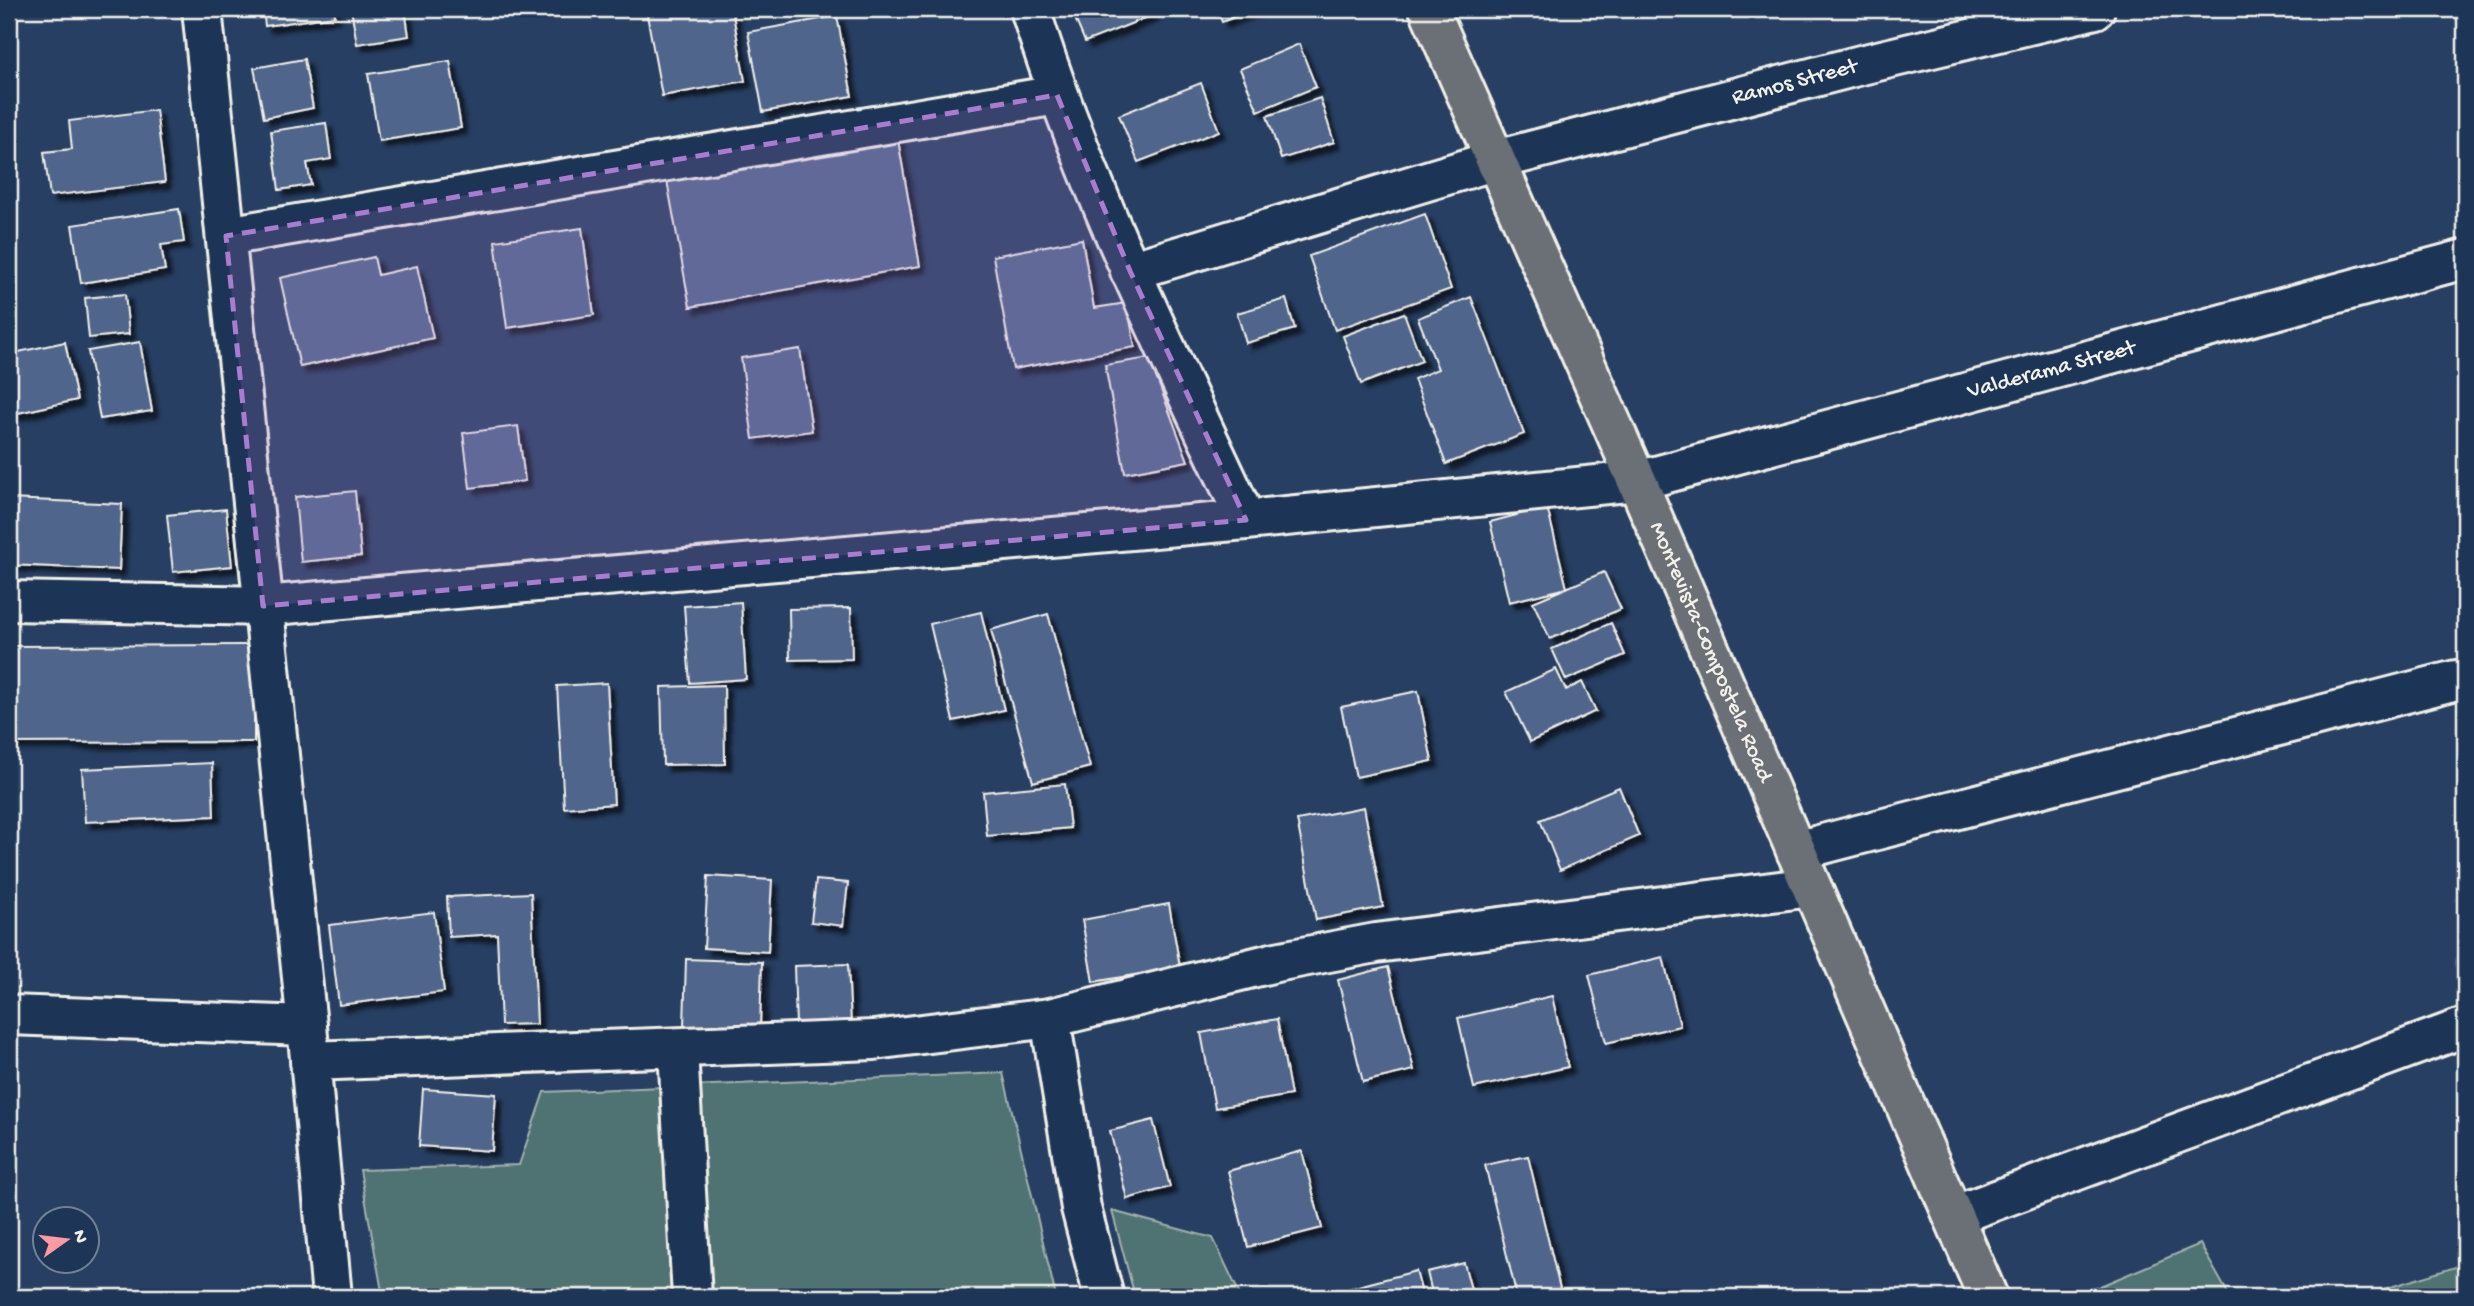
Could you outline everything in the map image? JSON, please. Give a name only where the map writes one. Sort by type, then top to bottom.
[{"type":"main road","name":"Montevista-Compostela Road","points":[[1429,9],[1637,481],[1988,1297]]},
{"type":"street","points":[[202,9],[309,1043],[332,1297]]},
{"type":"street","points":[[1030,9],[1057,95],[1130,271],[1246,520]]},
{"type":"street","name":"Ramos Street","points":[[1130,271],[1496,160],[1860,65],[2095,9]]},
{"type":"street","points":[[226,236],[1057,95]]},
{"type":"street","name":"Valderama Street","points":[[9,601],[264,606],[1246,520],[1637,481],[2465,259]]},
{"type":"street","points":[[1796,851],[2456,680]]},
{"type":"street","points":[[9,1015],[309,1043],[678,1050],[874,1040],[1050,1018],[1276,962],[1376,943],[1811,887]]},
{"type":"street","points":[[1050,1018],[1082,1208],[1104,1297]]},
{"type":"street","points":[[1953,1216],[2465,1027]]},
{"type":"street","points":[[678,1050],[692,1297]]},
{"type":"highlighted area","points":[[1057,95],[1130,271],[1246,520],[263,606],[226,236]]},
{"type":"green space","points":[[1003,1073],[1056,1297],[383,1297],[360,1170],[519,1165],[544,1092]]},
{"type":"green space","points":[[1112,1211],[1213,1238],[1241,1297],[1135,1297]]},
{"type":"green space","points":[[2200,1244],[2230,1297],[2074,1297]]},
{"type":"green space","points":[[2465,1264],[2465,1297],[2358,1297]]},
{"type":"building","points":[[263,9],[334,9],[335,16],[265,26]]},
{"type":"building","points":[[351,9],[405,9],[409,36],[357,44]]},
{"type":"building","points":[[678,9],[732,9],[745,81],[662,96],[647,15]]},
{"type":"building","points":[[1071,9],[1150,9],[1153,15],[1085,42]]},
{"type":"building","points":[[1217,9],[1255,9],[1222,22]]},
{"type":"building","points":[[837,16],[852,96],[763,112],[748,32]]},
{"type":"building","points":[[1299,44],[1316,87],[1258,111],[1240,69]]},
{"type":"building","points":[[304,59],[313,108],[264,118],[254,68]]},
{"type":"building","points":[[450,61],[461,128],[379,141],[368,74]]},
{"type":"building","points":[[1201,83],[1219,131],[1138,162],[1119,115]]},
{"type":"building","points":[[1320,98],[1334,142],[1281,159],[1267,116]]},
{"type":"building","points":[[156,110],[165,182],[50,196],[44,152],[72,149],[69,121]]},
{"type":"building","points":[[326,123],[331,159],[307,163],[311,185],[279,190],[271,131]]},
{"type":"building","points":[[897,134],[920,266],[690,307],[666,175]]},
{"type":"building","points":[[179,209],[184,242],[161,245],[165,270],[81,283],[72,225]]},
{"type":"building","points":[[1425,214],[1451,289],[1335,330],[1309,256]]},
{"type":"building","points":[[582,228],[594,315],[507,328],[495,241]]},
{"type":"building","points":[[1082,239],[1094,308],[1127,303],[1135,347],[1013,369],[993,256]]},
{"type":"building","points":[[374,257],[378,275],[417,266],[433,338],[300,367],[280,278]]},
{"type":"building","points":[[125,294],[129,334],[89,338],[85,298]]},
{"type":"building","points":[[1471,297],[1524,434],[1446,464],[1414,379],[1438,369],[1418,318]]},
{"type":"building","points":[[1286,299],[1295,329],[1246,343],[1237,313]]},
{"type":"building","points":[[1404,313],[1422,361],[1361,384],[1343,336]]},
{"type":"building","points":[[65,342],[77,400],[9,415],[9,354]]},
{"type":"building","points":[[140,342],[152,411],[100,419],[88,351]]},
{"type":"building","points":[[800,349],[812,431],[753,439],[741,358]]},
{"type":"building","points":[[1149,358],[1188,461],[1125,473],[1105,365]]},
{"type":"building","points":[[518,426],[525,481],[470,488],[463,433]]},
{"type":"building","points":[[355,491],[361,556],[301,562],[295,497]]},
{"type":"building","points":[[9,499],[122,504],[119,570],[9,565]]},
{"type":"building","points":[[1547,507],[1567,588],[1509,602],[1490,522]]},
{"type":"building","points":[[226,509],[232,566],[173,572],[167,515]]},
{"type":"building","points":[[1604,572],[1621,609],[1550,639],[1533,602]]},
{"type":"building","points":[[741,602],[746,679],[690,683],[684,606]]},
{"type":"building","points":[[851,608],[852,659],[790,660],[789,609]]},
{"type":"building","points":[[981,612],[1004,710],[953,721],[930,624]]},
{"type":"building","points":[[1048,614],[1090,767],[1033,782],[991,630]]},
{"type":"building","points":[[1611,623],[1625,655],[1566,680],[1552,649]]},
{"type":"building","points":[[254,645],[254,742],[9,743],[9,646]]},
{"type":"building","points":[[1556,669],[1566,690],[1582,682],[1596,711],[1530,742],[1506,692]]},
{"type":"building","points":[[607,683],[614,804],[564,808],[557,686]]},
{"type":"building","points":[[724,685],[725,764],[663,765],[661,687]]},
{"type":"building","points":[[1418,691],[1432,761],[1356,777],[1341,707]]},
{"type":"building","points":[[212,763],[214,816],[85,822],[82,769]]},
{"type":"building","points":[[1065,784],[1070,828],[987,836],[983,792]]},
{"type":"building","points":[[1619,787],[1639,836],[1560,870],[1540,820]]},
{"type":"building","points":[[1364,807],[1383,907],[1316,920],[1297,820]]},
{"type":"building","points":[[708,876],[772,880],[768,952],[704,948]]},
{"type":"building","points":[[816,880],[848,883],[843,926],[811,922]]},
{"type":"building","points":[[531,893],[537,1024],[501,1025],[497,934],[449,937],[447,897]]},
{"type":"building","points":[[1169,904],[1180,967],[1093,982],[1082,920]]},
{"type":"building","points":[[434,912],[444,992],[339,1005],[329,925]]},
{"type":"building","points":[[1663,957],[1680,1026],[1606,1043],[1589,975]]},
{"type":"building","points":[[686,959],[762,962],[760,1028],[684,1026]]},
{"type":"building","points":[[848,964],[851,1024],[796,1026],[794,966]]},
{"type":"building","points":[[1388,967],[1414,1070],[1363,1082],[1338,980]]},
{"type":"building","points":[[1552,996],[1568,1067],[1474,1088],[1458,1018]]},
{"type":"building","points":[[1277,1019],[1291,1095],[1215,1108],[1201,1033]]},
{"type":"building","points":[[423,1089],[496,1094],[492,1151],[419,1146]]},
{"type":"building","points":[[1153,1120],[1170,1187],[1127,1199],[1110,1131]]},
{"type":"building","points":[[1302,1151],[1322,1228],[1248,1247],[1228,1171]]},
{"type":"building","points":[[1528,1156],[1562,1297],[1517,1297],[1485,1165]]},
{"type":"building","points":[[1464,1263],[1473,1297],[1433,1297],[1427,1272]]},
{"type":"building","points":[[1416,1271],[1423,1297],[1316,1297]]}]
